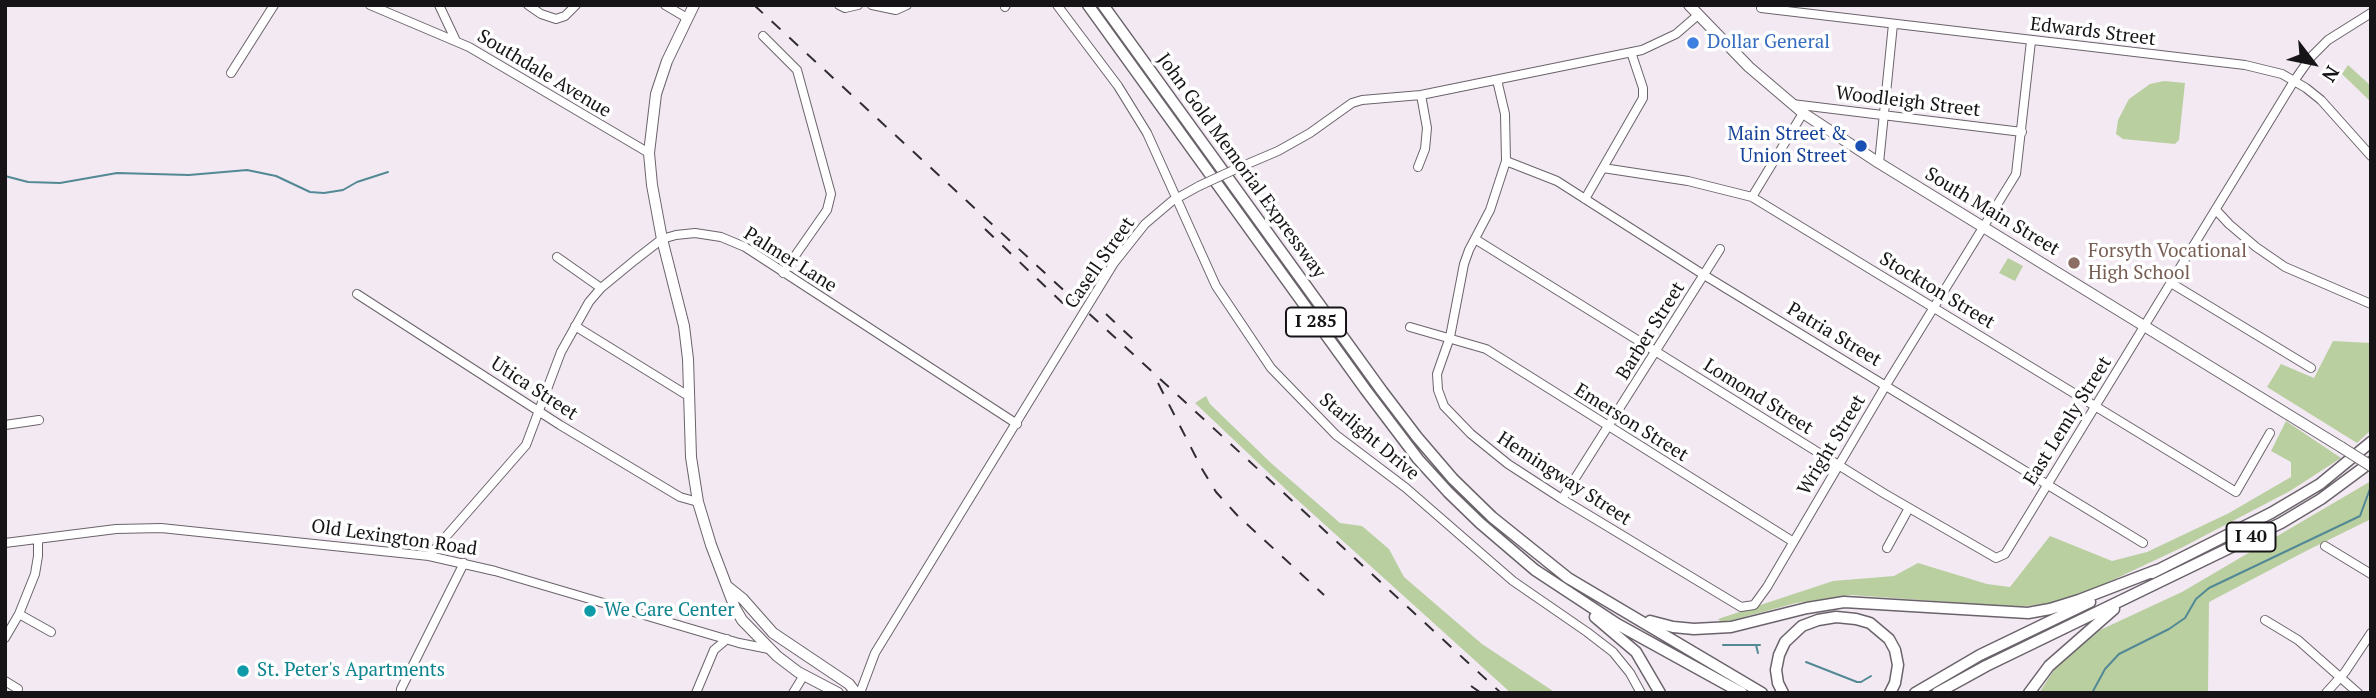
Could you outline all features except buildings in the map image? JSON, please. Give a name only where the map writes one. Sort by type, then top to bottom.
[{"type":"highway","name":"John Gold Memorial Expressway","points":[[1088,5],[1418,459],[1480,523],[1535,570],[1617,624],[1742,693]]},
{"type":"highway","name":"John Gold Memorial Expressway","points":[[1103,5],[1417,437],[1453,479],[1492,517],[1568,578],[1762,693]]},
{"type":"highway","name":"I 40","points":[[1915,693],[1980,655],[2272,513],[2320,484],[2371,442]]},
{"type":"highway","name":"I 40","points":[[1937,693],[1986,666],[2281,523],[2321,499],[2371,463]]},
{"type":"highway","points":[[1535,570],[1610,628],[1636,652],[1660,693]]},
{"type":"highway","points":[[1598,596],[1654,622],[1694,629],[1731,627],[1807,608],[1844,602],[2028,613],[2069,603],[2157,570]]},
{"type":"highway","points":[[2029,693],[2049,666],[2124,600]]},
{"type":"highway","points":[[1783,693],[1776,670],[1785,642],[1802,626],[1836,617],[1870,623],[1889,639],[1898,665],[1890,693]]},
{"type":"main road","points":[[694,5],[667,61],[656,94],[649,153],[662,239],[684,326],[690,397],[691,457],[698,502],[711,545],[742,620],[769,649],[793,653],[813,662]]},
{"type":"main road","name":"South Main Street","points":[[1689,5],[1749,67],[1803,113],[1879,163],[2371,463]]},
{"type":"main road","points":[[728,586],[773,633],[849,684],[858,693]]},
{"type":"main road","name":"Old Lexington Road","points":[[769,649],[804,675],[838,693]]},
{"type":"street","points":[[231,73],[274,5]]},
{"type":"street","points":[[370,5],[456,41]]},
{"type":"street","name":"Southdale Avenue","points":[[439,5],[456,41],[649,153]]},
{"type":"street","points":[[528,5],[541,15],[555,19],[565,16],[576,5]]},
{"type":"street","points":[[665,5],[687,18]]},
{"type":"street","points":[[839,5],[845,8],[858,5]]},
{"type":"street","points":[[872,5],[896,10],[907,5]]},
{"type":"street","name":"Starlight Drive","points":[[1057,5],[1118,86],[1147,133],[1216,286],[1282,382],[1336,435],[1406,488],[1513,581],[1607,647],[1623,663],[1641,693]]},
{"type":"street","name":"Edwards Street","points":[[1761,8],[2245,65],[2282,74],[2321,100],[2371,156]]},
{"type":"street","name":"East Lemly Street","points":[[2018,531],[2294,81],[2311,57],[2328,40],[2371,13]]},
{"type":"street","name":"Casell Street","points":[[858,693],[875,653],[1017,424],[1084,309],[1114,263],[1145,224],[1199,186],[1278,151],[1310,133],[1352,103],[1377,97],[1421,95],[1642,50],[1676,34],[1698,15]]},
{"type":"street","points":[[1879,163],[1893,24]]},
{"type":"street","points":[[763,36],[797,70],[831,194],[827,210],[783,273]]},
{"type":"street","name":"Wright Street","points":[[1751,606],[1767,587],[1886,385],[2016,174],[2031,41]]},
{"type":"street","points":[[1585,199],[1643,98],[1643,88],[1631,52]]},
{"type":"street","name":"Hemingway Street","points":[[1497,80],[1505,114],[1506,161],[1490,210],[1466,257],[1450,337],[1437,374],[1438,390],[1444,406],[1480,442],[1508,464],[1726,600],[1741,607],[1751,606]]},
{"type":"street","points":[[1418,167],[1425,149],[1427,128],[1421,95]]},
{"type":"street","name":"Woodleigh Street","points":[[1791,103],[2022,132]]},
{"type":"street","points":[[1752,197],[1803,113]]},
{"type":"street","name":"Patria Street","points":[[1506,161],[1557,181],[1704,275],[2143,543]]},
{"type":"street","name":"Stockton Street","points":[[1603,168],[1688,181],[1752,197],[2236,492],[2270,433]]},
{"type":"street","points":[[2216,210],[2256,247],[2285,267],[2371,304]]},
{"type":"street","name":"Palmer Lane","points":[[429,556],[526,445],[561,352],[589,302],[601,288],[662,239],[676,235],[695,233],[721,237],[745,247],[1017,424]]},
{"type":"street","name":"Lomond Street","points":[[1475,239],[1838,465],[1996,558],[2005,554],[2018,531]]},
{"type":"street","name":"Barber Street","points":[[1562,499],[1720,248]]},
{"type":"street","points":[[557,257],[601,288]]},
{"type":"street","points":[[2171,283],[2311,368]]},
{"type":"street","name":"Utica Street","points":[[357,294],[538,411],[680,497],[698,502]]},
{"type":"street","points":[[575,326],[690,397]]},
{"type":"street","name":"Emerson Street","points":[[1410,327],[1486,349],[1792,541]]},
{"type":"street","points":[[5,425],[38,420]]},
{"type":"street","points":[[1887,548],[1909,508]]},
{"type":"street","name":"Old Lexington Road","points":[[5,543],[116,529],[161,528],[429,556],[464,562],[769,649]]},
{"type":"street","points":[[5,638],[19,614],[35,574],[38,539]]},
{"type":"street","points":[[2325,546],[2371,574]]},
{"type":"street","points":[[401,693],[401,688],[464,562]]},
{"type":"street","points":[[19,614],[51,632]]},
{"type":"street","points":[[2265,620],[2298,640],[2358,693]]},
{"type":"street","points":[[702,631],[708,636],[714,650]]},
{"type":"street","points":[[2326,693],[2371,633]]},
{"type":"street","points":[[696,693],[714,650],[727,639]]},
{"type":"street","points":[[793,693],[804,675]]},
{"type":"street","points":[[5,681],[18,689]]},
{"type":"green space","points":[[2348,65],[2371,86],[2371,102],[2342,74]]},
{"type":"green space","points":[[2164,81],[2185,83],[2179,140],[2175,144],[2123,139],[2116,134],[2118,120],[2129,99],[2150,84]]},
{"type":"green space","points":[[2008,258],[2023,266],[2015,281],[1999,273]]},
{"type":"green space","points":[[2333,341],[2371,343],[2371,430],[2357,443],[2267,387],[2281,364],[2314,378]]},
{"type":"green space","points":[[1206,396],[1210,404],[1271,463],[1340,523],[1362,526],[1389,549],[1404,577],[1482,644],[1556,693],[1511,693],[1292,495],[1195,403]]},
{"type":"green space","points":[[2286,421],[2341,458],[2290,491],[2183,547],[2098,587],[2054,603],[2019,607],[1851,595],[1796,603],[1722,623],[1718,619],[1833,581],[1894,576],[1918,563],[1987,584],[2010,587],[2050,536],[2112,561],[2147,552],[2229,513],[2291,477],[2291,462],[2271,451]]},
{"type":"green space","points":[[2371,481],[2371,519],[2209,602],[2208,693],[2039,693],[2056,667],[2100,630],[2182,592]]},
{"type":"waterway","points":[[5,176],[28,182],[60,183],[117,173],[189,175],[247,170],[276,176],[310,192],[324,193],[343,190],[357,182],[388,172]]},
{"type":"waterway","points":[[2092,693],[2105,669],[2119,654],[2185,618],[2196,599],[2209,588],[2360,516],[2371,486]]},
{"type":"waterway","points":[[1723,645],[1760,645]]},
{"type":"waterway","points":[[1756,645],[1758,653]]},
{"type":"waterway","points":[[1806,662],[1857,682],[1871,676]]},
{"type":"railway","points":[[754,5],[1501,693]]},
{"type":"railway","points":[[985,229],[1071,311]]},
{"type":"railway","points":[[1106,314],[1137,343]]},
{"type":"railway","points":[[1158,383],[1216,492],[1237,515],[1324,595]]},
{"type":"railway","points":[[1471,686],[1481,693]]},
{"type":"place","name":"Dollar General","points":[[1693,43]]},
{"type":"place","name":"Main Street & Union Street","points":[[1861,146]]},
{"type":"place","name":"Forsyth Vocational High School","points":[[2074,263]]},
{"type":"place","name":"We Care Center","points":[[590,611]]},
{"type":"place","name":"St. Peter's Apartments","points":[[243,671]]}]
